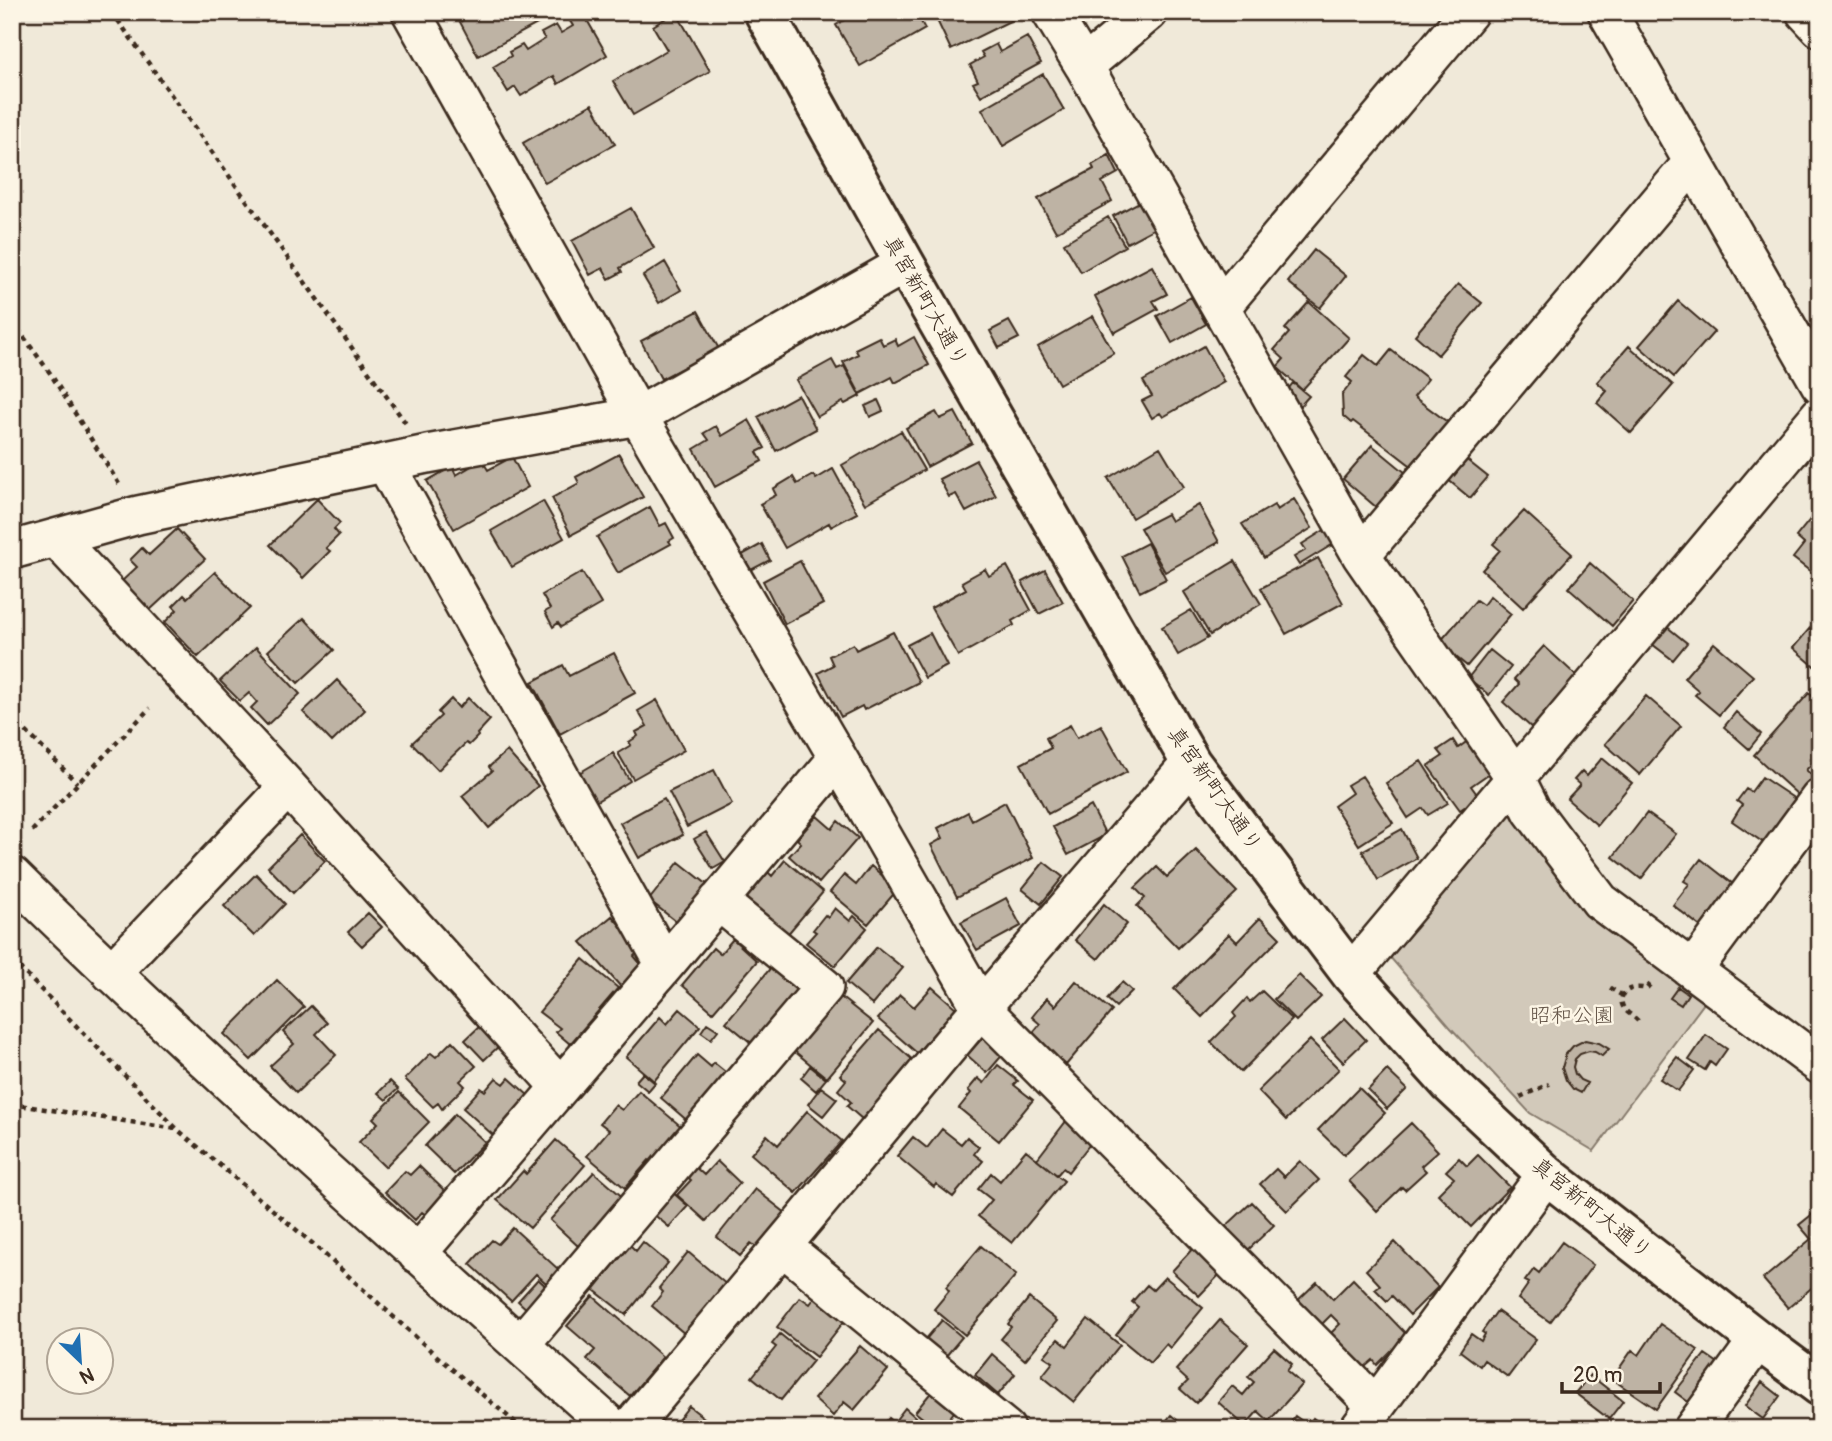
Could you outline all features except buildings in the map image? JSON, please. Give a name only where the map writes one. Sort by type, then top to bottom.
[{"type":"street","points":[[411,12],[638,416],[981,1008],[1367,1417],[1547,1175]]},
{"type":"street","name":"真宮新町大通り","points":[[764,12],[905,264],[1191,762],[1351,974],[1450,1084],[1547,1175],[1820,1386]]},
{"type":"street","points":[[1051,12],[1361,555],[1516,779],[1532,811],[1600,901],[1820,1065]]},
{"type":"street","points":[[1084,66],[1149,12]]},
{"type":"street","points":[[1221,307],[1469,12]]},
{"type":"street","points":[[1607,12],[1820,384]]},
{"type":"street","points":[[1805,12],[1820,28]]},
{"type":"street","points":[[1361,555],[1692,163]]},
{"type":"street","points":[[12,550],[138,514],[427,454],[638,416],[905,264]]},
{"type":"street","points":[[1351,974],[1820,415]]},
{"type":"street","points":[[385,463],[665,965]]},
{"type":"street","points":[[56,538],[288,787],[560,1087]]},
{"type":"street","points":[[418,1254],[838,758]]},
{"type":"street","points":[[629,1429],[1191,762]]},
{"type":"street","points":[[111,973],[288,787]]},
{"type":"street","points":[[1683,963],[1820,798]]},
{"type":"street","points":[[12,876],[111,973],[614,1429]]},
{"type":"street","points":[[520,1345],[824,987],[718,901]]},
{"type":"street","points":[[782,1245],[1006,1429]]},
{"type":"street","points":[[1693,1429],[1758,1340]]},
{"type":"path","points":[[112,12],[427,454]]},
{"type":"path","points":[[12,321],[50,373],[138,514]]},
{"type":"path","points":[[32,831],[150,708]]},
{"type":"path","points":[[12,717],[77,783]]},
{"type":"path","points":[[12,960],[178,1130],[312,1243],[439,1358],[523,1429]]},
{"type":"path","points":[[1638,1021],[1625,1011],[1621,1003],[1624,993],[1635,988],[1646,989],[1683,963]]},
{"type":"path","points":[[1610,988],[1623,996]]},
{"type":"path","points":[[1520,1097],[1549,1084]]},
{"type":"path","points":[[12,1104],[178,1130]]},
{"type":"green space","name":"昭和公園","points":[[1515,794],[1710,995],[1594,1151],[1530,1113],[1450,1027],[1383,949]]}]
